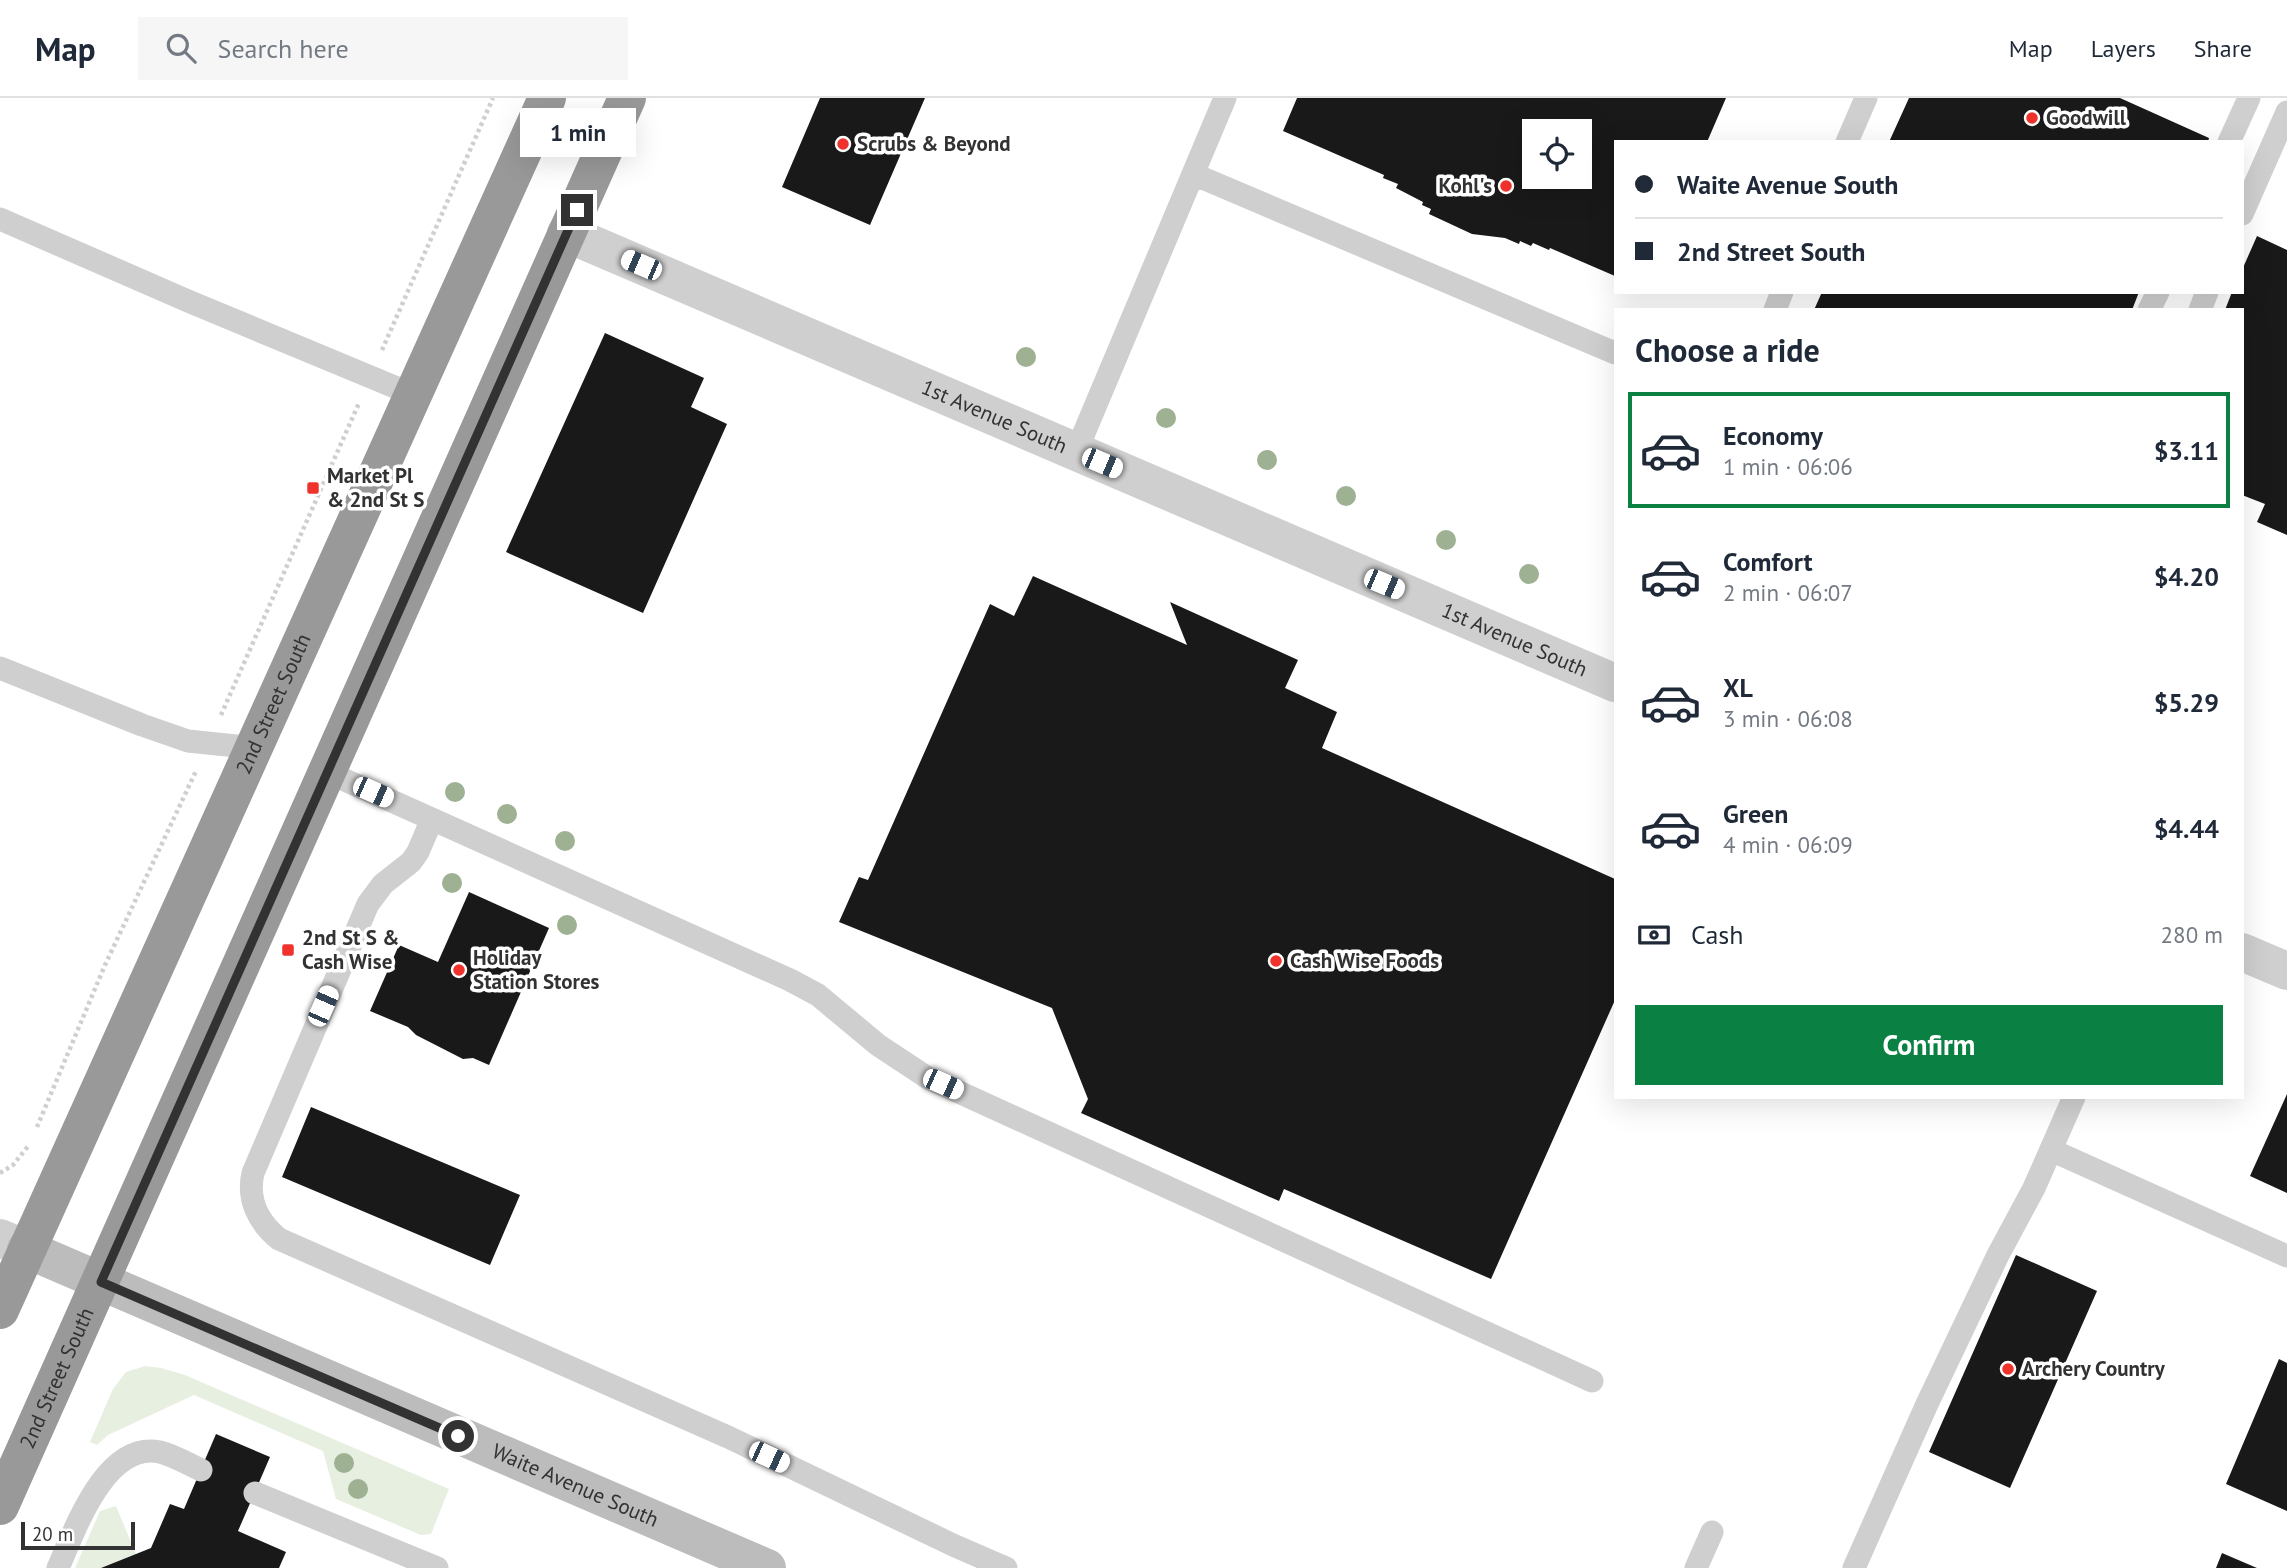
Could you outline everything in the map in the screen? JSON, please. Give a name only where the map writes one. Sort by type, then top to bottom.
[{"type":"highway","name":"2nd Street South","points":[[0,1310],[13,1244],[256,748],[547,98]]},
{"type":"highway","name":"2nd Street South","points":[[0,1506],[627,98]]},
{"type":"street","name":"1st Avenue South","points":[[566,233],[1614,682]]},
{"type":"street","points":[[2244,953],[2287,971]]},
{"type":"street","name":"Waite Avenue South","points":[[13,1244],[767,1568]]},
{"type":"lane","points":[[1076,452],[1225,98]]},
{"type":"lane","points":[[1848,140],[1866,98]]},
{"type":"lane","points":[[2230,140],[2249,98]]},
{"type":"lane","points":[[2244,209],[2287,112]]},
{"type":"lane","points":[[1193,174],[1614,353]]},
{"type":"lane","points":[[0,219],[414,395]]},
{"type":"lane","points":[[0,668],[188,741],[256,748]]},
{"type":"lane","points":[[327,772],[799,985],[844,1014],[877,1045],[929,1078],[1592,1381]]},
{"type":"lane","points":[[432,819],[411,862],[374,893],[323,1006],[253,1173],[250,1186],[252,1199],[261,1221],[279,1238],[728,1437],[1006,1568]]},
{"type":"lane","points":[[1854,1568],[1927,1404],[2073,1099]]},
{"type":"lane","points":[[2051,1150],[2287,1256]]},
{"type":"lane","points":[[58,1568],[79,1520],[103,1479],[119,1463],[134,1454],[160,1452],[201,1469]]},
{"type":"lane","points":[[255,1493],[437,1568]]},
{"type":"lane","points":[[1696,1568],[1712,1532]]},
{"type":"path","points":[[0,1173],[9,1169],[19,1159],[32,1137],[105,965],[209,744],[493,98]]},
{"type":"green space","points":[[145,1366],[185,1375],[449,1489],[431,1534],[421,1535],[336,1499],[323,1451],[194,1395],[108,1435],[97,1445],[90,1442],[113,1389],[126,1372]]},
{"type":"green space","points":[[116,1506],[136,1554],[101,1568],[75,1568],[100,1511]]},
{"type":"building","points":[[820,98],[925,98],[870,225],[782,187]]},
{"type":"building","name":"Kohl's","points":[[1297,98],[1726,98],[1708,140],[1614,140],[1614,276],[1533,243],[1531,246],[1520,241],[1519,244],[1505,238],[1472,234],[1429,214],[1431,209],[1422,205],[1423,202],[1396,188],[1398,184],[1383,178],[1384,175],[1283,131]]},
{"type":"building","name":"Goodwill","points":[[1909,98],[2120,98],[2209,138],[2208,140],[1890,140]]},
{"type":"building","points":[[2257,236],[2287,250],[2287,535],[2257,522],[2265,504],[2244,496],[2244,308],[2226,308],[2231,294],[2244,294],[2244,265]]},
{"type":"building","points":[[1821,294],[2138,294],[2133,308],[1815,308]]},
{"type":"building","points":[[605,333],[704,378],[691,407],[727,424],[643,613],[506,552]]},
{"type":"building","name":"Cash Wise Foods","points":[[1033,576],[1187,645],[1170,602],[1298,660],[1285,688],[1337,712],[1322,748],[1614,879],[1614,1002],[1491,1279],[1284,1189],[1279,1201],[1081,1113],[1088,1099],[1052,1008],[839,922],[859,877],[868,880],[990,604],[1014,616]]},
{"type":"building","name":"Holiday Station Stores","points":[[469,892],[549,928],[489,1065],[473,1058],[463,1059],[416,1035],[408,1027],[370,1011],[399,945],[438,962]]},
{"type":"building","points":[[2287,1094],[2287,1193],[2250,1176]]},
{"type":"building","points":[[311,1107],[520,1195],[490,1265],[282,1177]]},
{"type":"building","points":[[2016,1255],[2097,1291],[2010,1488],[1929,1452]]},
{"type":"building","points":[[2279,1359],[2287,1363],[2287,1511],[2226,1484]]},
{"type":"building","points":[[216,1434],[270,1457],[238,1531],[286,1552],[279,1568],[101,1568],[151,1548],[170,1504],[184,1509]]},
{"type":"building","points":[[2222,1553],[2257,1568],[2216,1568]]},
{"type":"place","name":"Goodwill","points":[[2032,118]]},
{"type":"place","name":"Scrubs & Beyond","points":[[843,144]]},
{"type":"place","name":"Kohl's","points":[[1506,186]]},
{"type":"place","name":"Market Pl & 2nd St S","points":[[313,488]]},
{"type":"place","name":"2nd St S & Cash Wise","points":[[288,950]]},
{"type":"place","name":"Cash Wise Foods","points":[[1276,961]]},
{"type":"place","name":"Holiday Station Stores","points":[[459,970]]},
{"type":"place","name":"Archery Country","points":[[2008,1369]]},
{"type":"route","points":[[458,1436],[101,1282],[577,210]]}]
